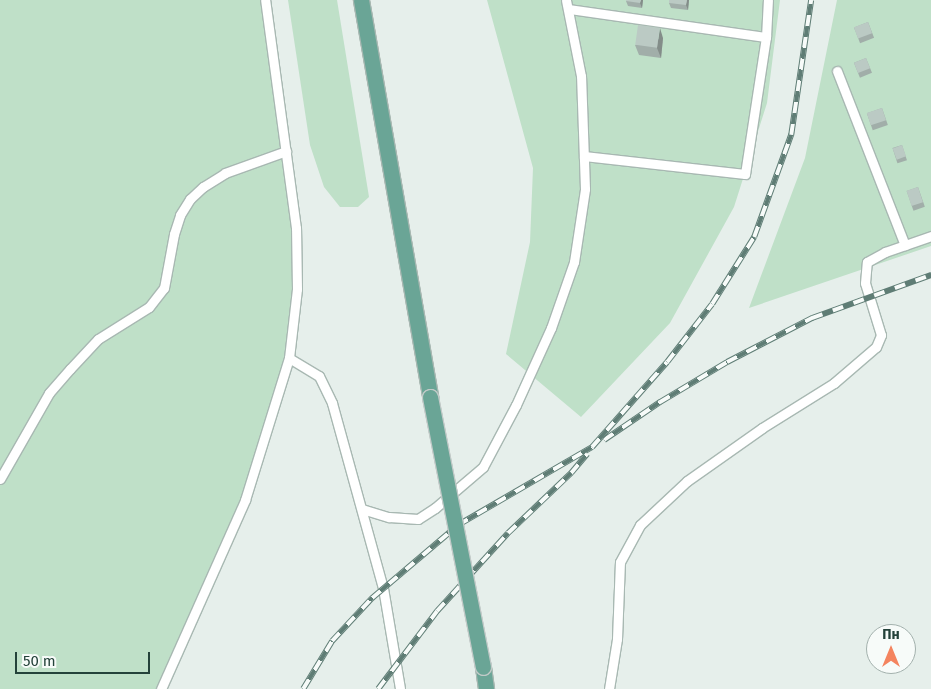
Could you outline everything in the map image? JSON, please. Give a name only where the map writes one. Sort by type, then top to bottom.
[{"type":"main road","points":[[361,0],[430,397],[486,689]]},
{"type":"lane","points":[[161,689],[245,500],[289,358],[297,289],[296,228],[265,0]]},
{"type":"lane","points":[[584,156],[745,174],[766,37],[768,0]]},
{"type":"lane","points":[[362,509],[389,517],[418,519],[435,508],[483,467],[516,405],[551,328],[574,262],[585,189],[581,76],[567,4],[766,37]]},
{"type":"lane","points":[[838,71],[905,245]]},
{"type":"lane","points":[[0,479],[50,393],[70,369],[98,339],[149,306],[164,288],[174,234],[180,215],[190,199],[203,187],[225,173],[286,151]]},
{"type":"lane","points":[[609,689],[617,639],[620,562],[640,525],[687,481],[762,428],[834,383],[876,347],[881,335],[865,283],[867,262],[931,236]]},
{"type":"lane","points":[[289,358],[318,376],[332,403],[383,588],[400,689]]},
{"type":"green space","points":[[0,0],[265,0],[296,227],[289,358],[245,500],[161,689],[0,689]]},
{"type":"green space","points":[[288,0],[337,0],[369,197],[358,207],[340,207],[324,187],[310,145]]},
{"type":"green space","points":[[487,0],[780,0],[767,103],[734,207],[670,323],[581,417],[506,354],[530,242],[533,168]]},
{"type":"green space","points":[[837,0],[931,0],[931,246],[749,308],[805,158]]},
{"type":"building","points":[[626,0],[641,0],[640,3]]},
{"type":"building","points":[[669,0],[687,0],[686,5],[669,3]]},
{"type":"building","points":[[868,22],[872,33],[858,38],[854,27]]},
{"type":"building","points":[[638,25],[660,28],[657,48],[635,45]]},
{"type":"building","points":[[866,58],[870,68],[858,73],[854,63]]},
{"type":"building","points":[[882,108],[886,120],[871,125],[867,113]]},
{"type":"building","points":[[902,145],[906,156],[897,160],[893,148]]},
{"type":"building","points":[[918,187],[923,202],[912,206],[907,191]]},
{"type":"railway","points":[[303,689],[332,641],[372,598],[458,525],[592,447],[667,362],[712,304],[754,237],[791,135],[811,0]]},
{"type":"railway","points":[[604,440],[660,402],[727,362],[812,318],[931,275]]},
{"type":"railway","points":[[378,689],[437,611],[508,533],[571,473],[587,454]]}]
